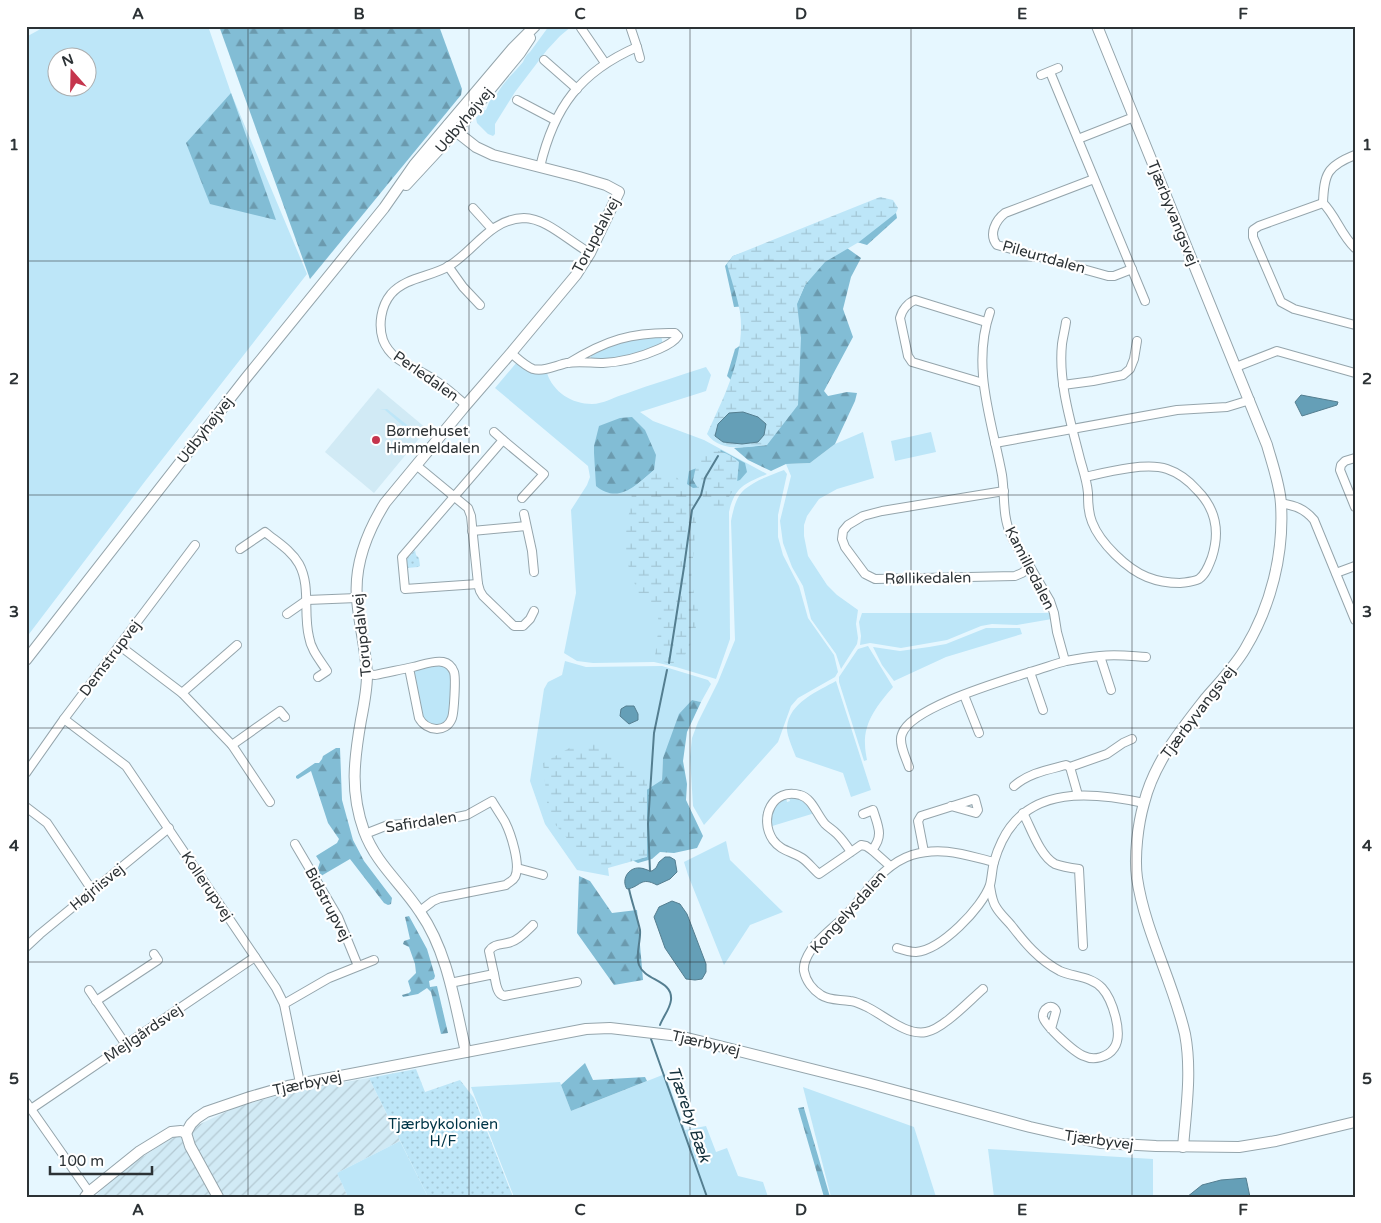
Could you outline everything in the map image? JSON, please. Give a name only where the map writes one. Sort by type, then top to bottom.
[{"type":"street","name":"Udbyhøjvej","points":[[27,656],[234,392],[384,208],[452,128],[520,53],[537,26]]},
{"type":"street","points":[[630,26],[640,58]]},
{"type":"street","name":"Tjærbyvangsvej","points":[[1096,26],[1250,400],[1267,445],[1281,503],[1280,545],[1276,573],[1263,613],[1244,650],[1187,722],[1168,748],[1154,773],[1144,803],[1137,840],[1137,877],[1146,916],[1176,1000],[1185,1035],[1188,1070],[1183,1147]]},
{"type":"street","points":[[581,28],[605,63]]},
{"type":"street","points":[[540,167],[548,138],[556,120],[565,103],[576,89],[605,63],[619,54],[637,47]]},
{"type":"street","points":[[544,60],[576,89]]},
{"type":"street","points":[[1041,75],[1054,70],[1078,139],[1145,302]]},
{"type":"street","points":[[517,100],[556,120]]},
{"type":"street","points":[[1078,139],[1134,117]]},
{"type":"street","name":"Torupdalvej","points":[[452,128],[484,151],[606,185],[619,192],[590,253],[576,275],[385,503],[368,536],[359,564],[356,598],[367,674],[354,762],[355,798],[365,834],[381,863],[420,911],[439,947],[450,983],[466,1052]]},
{"type":"street","points":[[1323,203],[1324,187],[1328,173],[1333,166],[1355,155]]},
{"type":"street","name":"Pileurtdalen","points":[[1094,179],[1005,212],[998,218],[992,236],[994,241],[997,245],[1108,276],[1114,276],[1132,269]]},
{"type":"street","points":[[1323,203],[1330,209],[1344,235],[1355,248]]},
{"type":"street","points":[[1323,203],[1259,226],[1253,230],[1253,237],[1280,302],[1294,309],[1355,325]]},
{"type":"street","points":[[473,208],[492,229]]},
{"type":"street","name":"Perledalen","points":[[466,405],[433,378],[394,357],[384,341],[381,330],[381,315],[386,301],[396,289],[404,284],[448,266],[492,229],[511,219],[526,218],[538,220],[590,253]]},
{"type":"street","points":[[448,266],[463,287],[480,305]]},
{"type":"street","points":[[983,383],[912,362],[908,356],[900,318],[901,313],[910,302],[915,300],[986,322]]},
{"type":"street","name":"Kamilledalen","points":[[990,312],[986,322],[983,349],[983,383],[1004,491],[1006,519],[1011,535],[1052,607],[1065,662]]},
{"type":"street","points":[[1066,322],[1062,345],[1063,385],[1085,477],[1088,492],[1088,508],[1092,524],[1103,541],[1124,564],[1147,577],[1172,583],[1190,582],[1199,578],[1208,568],[1215,549],[1217,531],[1213,513],[1203,497],[1186,479],[1168,469],[1154,466],[1085,477]]},
{"type":"street","points":[[511,353],[530,368],[536,369],[569,363],[605,363],[631,359],[661,348],[678,338],[678,336],[675,333],[620,338],[594,348],[569,363]]},
{"type":"street","points":[[1063,385],[1123,375],[1130,369],[1138,341]]},
{"type":"street","points":[[1236,367],[1277,351],[1355,373]]},
{"type":"street","points":[[995,444],[1177,410],[1227,407],[1250,400]]},
{"type":"street","points":[[494,432],[544,474],[522,498]]},
{"type":"street","points":[[478,584],[405,589],[402,557],[503,440]]},
{"type":"street","points":[[1355,458],[1341,465],[1340,470],[1355,507]]},
{"type":"street","points":[[416,465],[468,508],[471,516],[478,584],[483,596],[514,626],[523,626],[530,619],[534,611]]},
{"type":"street","name":"Røllikedalen","points":[[1004,491],[862,516],[848,525],[843,531],[842,539],[845,547],[865,574],[875,579],[1015,576],[1030,567]]},
{"type":"street","points":[[1281,503],[1297,506],[1307,512],[1314,520],[1355,620]]},
{"type":"street","points":[[524,514],[532,551],[534,572]]},
{"type":"street","points":[[472,531],[526,526]]},
{"type":"street","points":[[240,549],[265,532],[289,551],[298,562],[305,581],[309,638],[314,651],[327,671],[318,677]]},
{"type":"street","name":"Demstrupvej","points":[[26,773],[64,719],[195,545]]},
{"type":"street","points":[[1336,573],[1355,566]]},
{"type":"street","points":[[287,614],[307,600],[356,598]]},
{"type":"street","points":[[182,693],[237,645]]},
{"type":"street","points":[[120,646],[182,693],[232,745],[270,802]]},
{"type":"street","points":[[1100,656],[1111,690]]},
{"type":"street","points":[[916,755],[908,763],[901,742],[901,735],[906,727],[931,709],[996,683],[1065,662],[1100,656],[1146,657]]},
{"type":"street","points":[[367,674],[375,675],[432,663],[443,662],[450,666],[455,675],[453,713],[450,722],[444,727],[431,729],[419,718],[410,668]]},
{"type":"street","points":[[1030,672],[1043,710]]},
{"type":"street","points":[[964,695],[979,733]]},
{"type":"street","points":[[232,745],[280,711],[285,717]]},
{"type":"street","name":"Kollerupvej","points":[[64,719],[126,766],[276,988],[284,1004],[300,1083]]},
{"type":"street","points":[[1070,767],[1107,754],[1132,739]]},
{"type":"street","points":[[1014,786],[1030,775],[1066,764],[1070,767],[1078,795]]},
{"type":"street","points":[[851,852],[837,834],[825,824],[807,799],[800,794],[788,794],[777,799],[770,807],[766,820],[772,839],[780,848],[803,859],[819,874],[851,852],[861,845],[872,850],[890,866]]},
{"type":"street","points":[[897,948],[917,952],[925,949],[950,934],[963,923],[977,907],[990,886],[994,862],[1002,840],[1023,813],[1038,804],[1053,798],[1078,795],[1119,797],[1144,803]]},
{"type":"street","name":"Safirdalen","points":[[365,834],[388,825],[428,823],[467,815],[492,801],[506,824],[513,845],[517,868]]},
{"type":"street","points":[[26,806],[46,823],[92,890]]},
{"type":"street","points":[[924,852],[918,821],[921,816],[951,806]]},
{"type":"street","points":[[863,814],[873,810],[878,827],[878,843],[872,850]]},
{"type":"street","points":[[1023,813],[1046,856],[1054,864],[1079,870],[1083,946]]},
{"type":"street","name":"Højriisvej","points":[[26,947],[92,890],[169,828]]},
{"type":"street","name":"Bidstrupvej","points":[[295,844],[338,917],[358,966]]},
{"type":"street","name":"Kongelysdalen","points":[[983,989],[936,1028],[926,1032],[909,1031],[865,1006],[851,1001],[822,996],[813,989],[807,980],[804,970],[805,961],[811,948],[844,917],[890,866],[910,856],[924,852],[939,851],[954,852],[994,862]]},
{"type":"street","points":[[420,911],[440,898],[506,884],[512,881],[517,868],[543,875]]},
{"type":"street","points":[[990,886],[995,906],[1031,950],[1061,971],[1093,981],[1101,987],[1108,996],[1118,1028],[1118,1039],[1114,1048],[1106,1055],[1096,1058],[1084,1057],[1051,1029]]},
{"type":"street","points":[[977,907],[995,906]]},
{"type":"street","points":[[533,925],[513,942],[494,946],[489,951],[498,992],[504,996],[577,982]]},
{"type":"street","points":[[96,1001],[158,960],[154,954]]},
{"type":"street","name":"Mejlgårdsvej","points":[[31,1109],[255,957]]},
{"type":"street","points":[[284,1004],[329,978],[374,960]]},
{"type":"street","points":[[450,983],[494,974]]},
{"type":"street","points":[[89,990],[126,1045]]},
{"type":"street","name":"Tjærbyvej","points":[[186,1133],[191,1124],[206,1112],[300,1083],[586,1029],[610,1028],[679,1036],[867,1083],[1030,1127],[1100,1143],[1183,1147],[1240,1147],[1310,1134],[1355,1122]]},
{"type":"street","points":[[26,1102],[87,1194],[140,1151],[170,1132],[181,1131],[186,1133],[190,1146],[218,1197]]},
{"type":"shaded area","name":"Børnehuset Himmeldalen","points":[[378,388],[427,429],[374,493],[325,452]]},
{"type":"shaded area","points":[[1301,395],[1338,402],[1337,405],[1302,416],[1295,402]]},
{"type":"shaded area","points":[[743,412],[758,417],[766,424],[764,435],[758,442],[742,444],[723,442],[715,436],[718,424],[729,413]]},
{"type":"shaded area","points":[[626,706],[634,706],[638,714],[638,720],[629,724],[620,716],[621,709]]},
{"type":"shaded area","points":[[665,857],[675,860],[677,872],[670,879],[657,885],[644,882],[627,889],[625,878],[629,872],[636,868],[652,871]]},
{"type":"shaded area","points":[[672,901],[680,904],[687,914],[706,964],[706,972],[702,979],[686,979],[665,948],[654,917],[659,907]]},
{"type":"shaded area","points":[[369,1078],[400,1141],[337,1173],[348,1197],[95,1197],[133,1163],[175,1136],[234,1108],[293,1091]]},
{"type":"shaded area","points":[[1246,1178],[1250,1197],[1187,1197],[1202,1185],[1221,1180]]},
{"type":"green space","points":[[46,26],[208,26],[231,93],[307,274],[146,480],[26,638],[26,37]]},
{"type":"green space","points":[[219,26],[439,26],[462,89],[461,95],[310,279]]},
{"type":"green space","points":[[549,26],[572,26],[547,50],[515,92],[495,124],[495,134],[493,136],[488,134],[477,123],[476,118],[482,111],[486,110],[491,99],[523,62]]},
{"type":"green space","points":[[231,93],[276,220],[210,204],[186,143]]},
{"type":"green space","points":[[880,197],[893,200],[898,208],[896,213],[859,242],[825,262],[805,285],[797,304],[801,338],[798,405],[767,445],[734,447],[719,444],[713,440],[707,434],[732,375],[740,344],[740,312],[727,264],[733,256]]},
{"type":"green space","points":[[894,203],[897,218],[867,245],[850,240],[815,235],[792,314],[805,285],[828,252],[847,248],[861,258],[851,277],[843,309],[853,337],[824,391],[828,396],[847,392],[857,393],[835,444],[810,463],[786,464],[771,471],[748,460],[734,448],[767,445],[771,407],[747,306],[734,307],[725,266],[733,256]]},
{"type":"green space","points":[[661,336],[663,344],[653,349],[620,359],[592,361],[590,354],[630,339]]},
{"type":"green space","points":[[741,345],[732,381],[727,376],[735,349]]},
{"type":"green space","points":[[517,362],[535,372],[547,373],[554,386],[564,396],[577,402],[592,404],[604,402],[706,367],[711,375],[706,391],[640,412],[653,421],[704,440],[767,474],[742,487],[731,503],[729,512],[730,639],[716,679],[654,662],[593,663],[577,661],[564,653],[576,593],[571,510],[590,477],[588,466],[495,388]]},
{"type":"green space","points":[[387,409],[413,431],[409,431],[385,410],[380,410]]},
{"type":"green space","points":[[632,417],[645,430],[656,455],[654,470],[634,486],[620,493],[604,491],[596,486],[594,446],[599,426],[620,418]]},
{"type":"green space","points":[[863,432],[874,478],[837,489],[819,499],[807,516],[804,525],[808,556],[827,585],[837,595],[858,610],[856,624],[857,644],[841,669],[836,654],[811,619],[803,586],[792,567],[783,543],[780,521],[791,476],[786,464],[810,463],[835,444]]},
{"type":"green space","points":[[931,432],[936,452],[895,461],[891,441]]},
{"type":"green space","points":[[700,448],[721,452],[739,462],[737,483],[721,511],[717,513],[711,510],[693,480]]},
{"type":"green space","points":[[721,450],[745,463],[747,472],[740,480],[725,485],[693,488],[687,484],[689,471],[707,464]]},
{"type":"green space","points":[[654,470],[674,472],[697,511],[691,581],[699,614],[693,639],[680,665],[664,662],[655,656],[659,624],[657,612],[638,593],[623,551],[633,488]]},
{"type":"green space","points":[[784,470],[787,474],[778,515],[778,537],[783,555],[799,586],[808,618],[834,655],[838,672],[835,677],[798,698],[791,706],[778,742],[704,825],[693,806],[690,757],[692,738],[698,722],[718,682],[735,640],[731,521],[737,500],[745,489],[759,480]]},
{"type":"green space","points":[[415,550],[420,566],[407,568],[407,559]]},
{"type":"green space","points":[[862,613],[1050,613],[1052,619],[1017,625],[992,624],[981,626],[947,640],[901,648],[870,643],[860,645],[859,622]]},
{"type":"green space","points":[[986,628],[1020,628],[1022,634],[946,657],[894,681],[882,665],[873,647],[900,651],[929,647],[946,644]]},
{"type":"green space","points":[[868,646],[893,687],[873,713],[870,720],[865,736],[867,760],[864,761],[839,677],[858,649]]},
{"type":"green space","points":[[565,661],[586,667],[662,666],[708,680],[711,684],[701,702],[692,700],[663,758],[662,780],[608,868],[609,876],[577,870],[545,824],[530,781],[544,689],[548,682],[562,675]]},
{"type":"green space","points":[[437,665],[446,667],[450,673],[452,686],[451,703],[447,721],[432,726],[423,719],[413,673],[416,670]]},
{"type":"green space","points":[[836,681],[871,790],[851,797],[843,773],[796,757],[787,730],[789,719],[799,705],[813,694]]},
{"type":"green space","points":[[692,700],[701,702],[687,732],[683,761],[687,784],[686,800],[703,836],[697,848],[674,853],[660,852],[652,859],[638,863],[628,858],[645,791],[662,780],[663,758],[679,714]]},
{"type":"green space","points":[[593,743],[647,781],[647,857],[608,868],[587,862],[554,823],[548,812],[543,763],[573,746]]},
{"type":"green space","points":[[336,748],[340,748],[342,800],[353,840],[364,861],[392,898],[391,904],[384,903],[350,859],[321,876],[317,871],[320,862],[316,856],[337,843],[339,839],[328,823],[311,771],[298,779],[296,776],[315,763],[319,763],[323,756]]},
{"type":"green space","points":[[793,796],[805,801],[815,813],[769,827],[769,817],[772,809],[786,798],[787,802],[790,801],[789,797]]},
{"type":"green space","points":[[726,841],[730,860],[783,912],[750,925],[724,965],[684,862]]},
{"type":"green space","points":[[579,876],[590,881],[612,913],[637,910],[643,980],[614,985],[577,933]]},
{"type":"green space","points":[[409,916],[427,949],[435,976],[434,979],[429,981],[430,987],[437,986],[448,1033],[441,1034],[431,992],[427,988],[418,994],[403,997],[402,995],[411,991],[408,981],[416,973],[409,947],[403,944],[404,941],[410,939],[405,917]]},
{"type":"green space","points":[[585,1063],[593,1080],[645,1077],[647,1081],[571,1111],[561,1085]]},
{"type":"green space","name":"Tjærbykolonien H/F","points":[[416,1069],[425,1092],[460,1080],[474,1098],[513,1197],[428,1197],[369,1078]]},
{"type":"green space","points":[[665,1074],[685,1130],[706,1126],[716,1152],[727,1148],[738,1176],[763,1182],[768,1197],[514,1197],[471,1087],[560,1082],[571,1111]]},
{"type":"green space","points":[[803,1087],[914,1127],[936,1197],[831,1197]]},
{"type":"green space","points":[[804,1107],[830,1197],[824,1197],[798,1108]]},
{"type":"green space","points":[[400,1141],[428,1197],[348,1197],[337,1173]]},
{"type":"green space","points":[[988,1149],[1153,1159],[1153,1197],[994,1197]]},
{"type":"waterway","points":[[669,663],[692,510],[701,495],[705,478],[718,456]]},
{"type":"waterway","points":[[650,871],[648,824],[654,733],[667,670]]},
{"type":"waterway","name":"Tjæreby Bæk","points":[[629,889],[640,930],[639,965],[647,974],[668,988],[670,993],[671,1000],[668,1010],[660,1025]]},
{"type":"waterway","name":"Tjæreby Bæk","points":[[651,1039],[707,1197]]},
{"type":"place","name":"Børnehuset Himmeldalen","points":[[376,440]]}]
